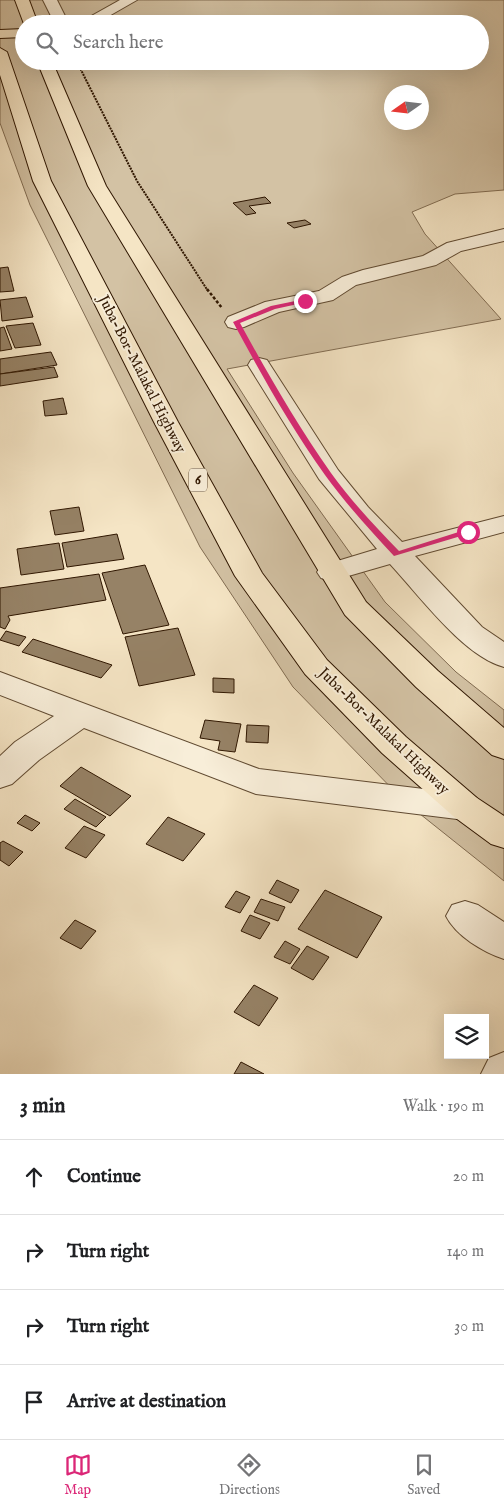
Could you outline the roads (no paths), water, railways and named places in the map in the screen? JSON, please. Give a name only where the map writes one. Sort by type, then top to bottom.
[{"type":"highway","points":[[22,0],[28,15]]},
{"type":"highway","points":[[0,34],[15,33]]},
{"type":"highway","name":"Juba-Bor-Malakal Highway","points":[[0,52],[42,181],[166,422],[249,576],[316,667],[394,745],[465,807],[504,834]]},
{"type":"highway","points":[[53,70],[97,186],[331,572],[355,608],[427,679],[504,746]]},
{"type":"street","points":[[50,0],[58,15]]},
{"type":"street","points":[[101,15],[130,0]]},
{"type":"street","points":[[236,322],[273,307],[326,296],[349,281],[370,274],[429,262],[454,248],[504,235]]},
{"type":"street","points":[[259,365],[328,474],[359,513],[471,634],[504,657]]},
{"type":"street","points":[[331,572],[468,532],[504,524]]},
{"type":"street","points":[[0,683],[256,781],[465,807]]},
{"type":"street","points":[[0,775],[27,752],[81,714]]},
{"type":"street","points":[[465,916],[504,943]]}]
